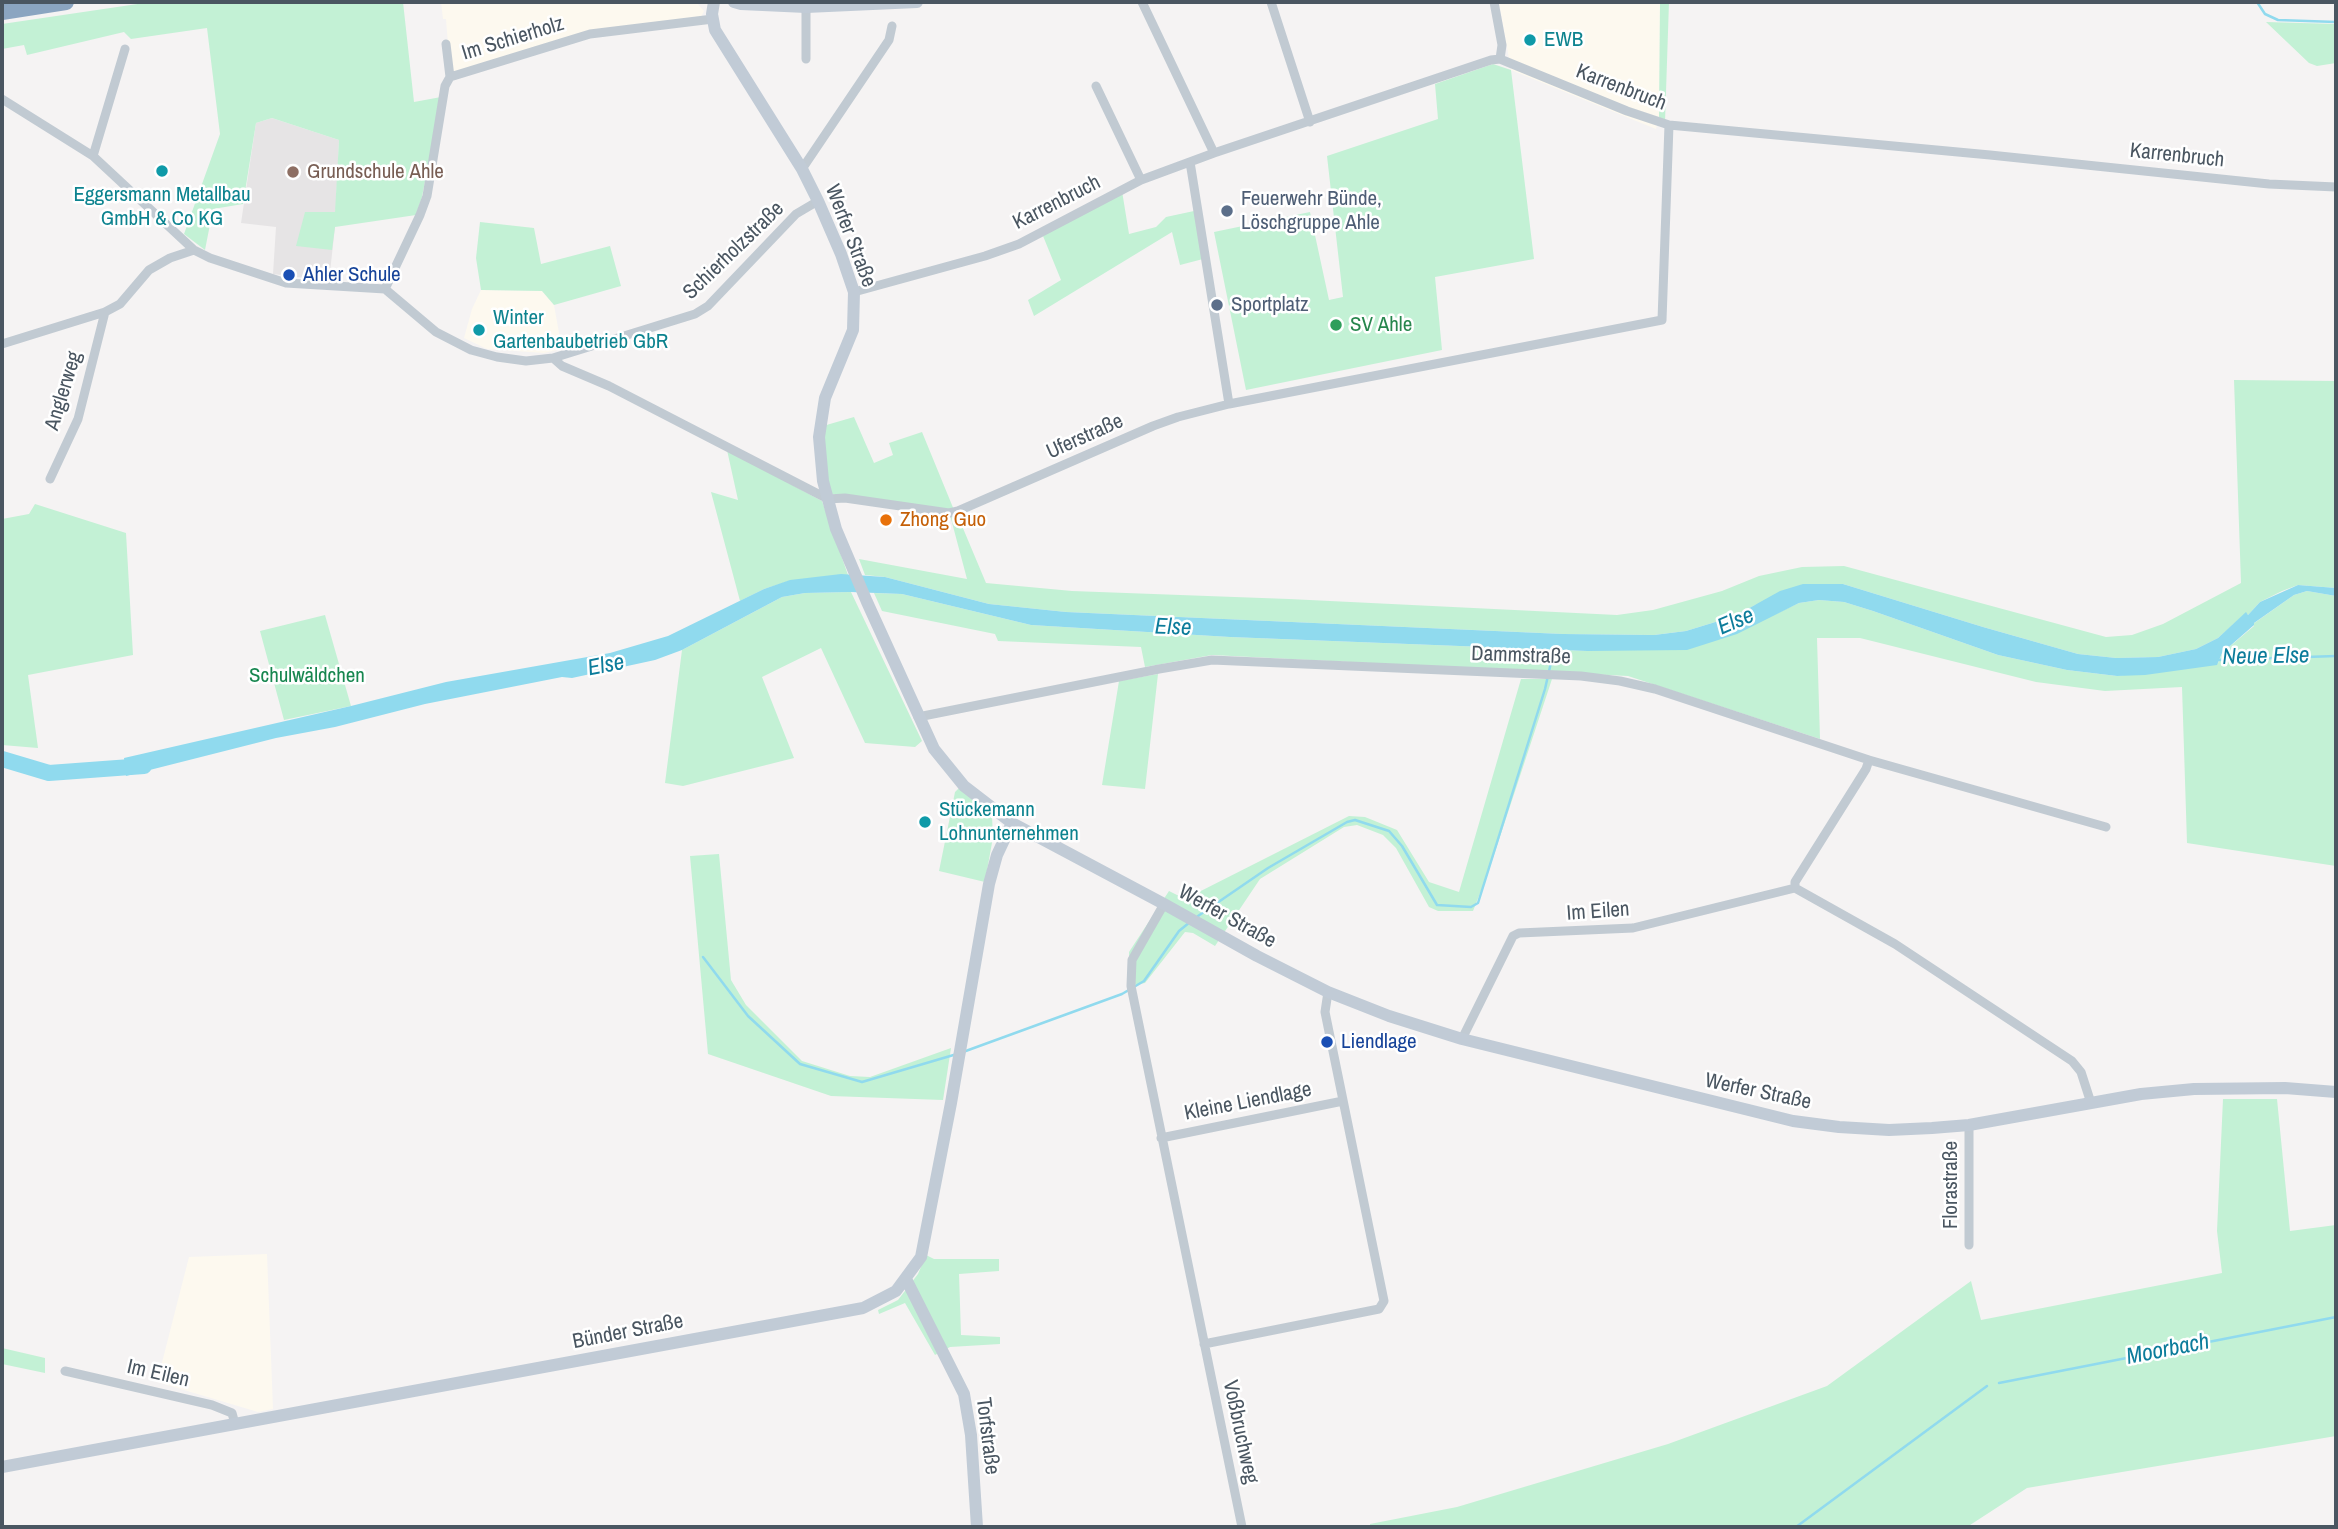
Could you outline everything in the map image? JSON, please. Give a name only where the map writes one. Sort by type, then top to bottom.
[{"type":"highway","points":[[2,12],[66,2]]},
{"type":"main road","name":"Werfer Straße","points":[[714,2],[715,30],[802,169],[841,254],[854,292],[853,330],[825,398],[820,419],[819,460],[836,529],[934,749],[964,786],[1012,823],[1256,956],[1328,992],[1390,1016],[1462,1039],[1793,1121],[1889,1130],[1969,1125],[2141,1094],[2205,1089],[2285,1088],[2336,1092]]},
{"type":"main road","points":[[734,2],[741,5],[806,7],[918,2]]},
{"type":"main road","name":"Bünder Straße","points":[[2,1468],[863,1308],[896,1291],[921,1257],[979,937],[997,855],[1012,823]]},
{"type":"main road","name":"Torfstraße","points":[[906,1279],[964,1394],[971,1434],[977,1527]]},
{"type":"street","points":[[1142,2],[1214,153]]},
{"type":"street","points":[[1271,2],[1310,122]]},
{"type":"street","points":[[1494,2],[1502,45],[1500,59]]},
{"type":"street","points":[[806,7],[806,59]]},
{"type":"street","name":"Im Schierholz","points":[[450,77],[590,34],[713,19]]},
{"type":"street","points":[[802,169],[889,40],[892,26]]},
{"type":"street","name":"Im Schierholz","points":[[385,289],[427,196],[445,86],[450,77],[446,44]]},
{"type":"street","points":[[93,156],[125,49]]},
{"type":"street","name":"Karrenbruch","points":[[854,292],[1019,244],[1141,180],[1214,153],[1500,59],[1668,125],[2269,184],[2336,187]]},
{"type":"street","points":[[1096,86],[1141,180]]},
{"type":"street","points":[[2,99],[93,156],[194,250],[210,258],[286,283],[385,289]]},
{"type":"street","name":"Uferstraße","points":[[553,358],[562,366],[609,386],[828,499],[845,498],[949,513],[1153,426],[1229,404],[1662,320],[1668,125]]},
{"type":"street","points":[[1190,162],[1229,404]]},
{"type":"street","name":"Schierholzstraße","points":[[385,289],[436,332],[471,350],[526,361],[553,358],[695,314],[708,306],[796,214],[818,201]]},
{"type":"street","points":[[2,344],[105,312],[120,304],[149,270],[170,258],[194,250]]},
{"type":"street","name":"Anglerweg","points":[[50,479],[78,419],[105,312]]},
{"type":"street","name":"Dammstraße","points":[[918,717],[1212,660],[1581,676],[1655,689],[1869,761],[2106,827]]},
{"type":"street","points":[[1869,761],[1796,882],[1795,888],[1895,944],[2072,1061],[2081,1072],[2091,1103]]},
{"type":"street","name":"Im Eilen","points":[[1462,1039],[1513,936],[1519,933],[1633,928],[1795,888]]},
{"type":"street","points":[[1164,904],[1132,960],[1131,986],[1204,1344],[1379,1309],[1384,1301],[1325,1012],[1328,992]]},
{"type":"street","name":"Kleine Liendlage","points":[[1161,1138],[1343,1101]]},
{"type":"street","name":"Florastraße","points":[[1969,1125],[1969,1245]]},
{"type":"street","name":"Voßbruchweg","points":[[1204,1344],[1242,1527]]},
{"type":"street","name":"Im Eilen","points":[[65,1371],[212,1405],[232,1413],[235,1424]]},
{"type":"shaded area","points":[[441,2],[696,2],[704,11],[700,19],[633,27],[453,72],[450,69],[446,19],[443,19]]},
{"type":"shaded area","points":[[1499,2],[1660,2],[1659,117],[1656,129],[1511,70]]},
{"type":"shaded area","name":"Grundschule Ahle","points":[[272,118],[339,140],[335,227],[329,281],[273,274],[276,227],[241,223],[256,123]]},
{"type":"shaded area","points":[[481,290],[542,291],[554,305],[562,349],[544,353],[487,349],[464,338],[472,309]]},
{"type":"shaded area","points":[[267,1254],[273,1409],[258,1412],[157,1382],[189,1257]]},
{"type":"green space","points":[[151,2],[403,2],[414,102],[441,97],[422,197],[416,215],[335,227],[332,250],[296,246],[305,212],[335,212],[339,140],[272,118],[256,123],[243,204],[213,209],[205,250],[184,234],[220,134],[207,28],[131,39],[124,32],[27,55],[24,45],[2,49],[2,24]]},
{"type":"green space","points":[[1660,2],[1669,2],[1665,122],[1659,117]]},
{"type":"green space","points":[[2266,22],[2336,24],[2336,63],[2317,66],[2309,63]]},
{"type":"green space","points":[[1493,64],[1511,70],[1534,259],[1435,277],[1442,350],[1246,390],[1214,232],[1310,212],[1329,300],[1343,297],[1327,156],[1438,119],[1435,84]]},
{"type":"green space","points":[[1122,191],[1129,234],[1156,227],[1166,217],[1194,211],[1203,259],[1180,265],[1172,232],[1034,316],[1028,300],[1061,280],[1043,236]]},
{"type":"green space","points":[[480,222],[534,228],[541,264],[610,246],[621,286],[554,305],[542,291],[481,290],[476,258]]},
{"type":"green space","points":[[2234,380],[2335,381],[2336,588],[2298,585],[2282,591],[2260,602],[2218,638],[2196,649],[2158,657],[2116,658],[2078,654],[1843,584],[1755,605],[1735,616],[1686,631],[1654,635],[1563,634],[1066,612],[989,604],[885,577],[865,575],[859,559],[967,579],[950,515],[957,514],[986,583],[1072,591],[1617,615],[1653,610],[1722,591],[1759,576],[1802,567],[1844,566],[2106,637],[2132,635],[2163,624],[2241,583]]},
{"type":"green space","points":[[854,417],[874,463],[893,455],[889,443],[922,432],[954,510],[831,494],[824,465],[823,426]]},
{"type":"green space","points":[[727,450],[822,501],[848,575],[789,581],[740,601],[711,492],[738,500]]},
{"type":"green space","points":[[35,504],[126,533],[133,655],[28,675],[38,748],[2,745],[2,519],[29,514]]},
{"type":"green space","points":[[2307,591],[2336,596],[2336,866],[2187,843],[2182,687],[2105,691],[2036,682],[1860,638],[1817,638],[1820,739],[1628,676],[1212,655],[1145,667],[1141,647],[998,641],[995,634],[882,611],[874,593],[902,594],[1031,625],[1230,637],[1587,651],[1769,617],[1799,603],[1819,600],[1844,602],[1998,655],[2067,670],[2117,676],[2218,663],[2222,653],[2254,626],[2253,624],[2294,595]]},
{"type":"green space","points":[[851,592],[922,741],[915,747],[865,743],[821,648],[762,677],[794,758],[683,786],[665,783],[682,650],[782,597],[805,593]]},
{"type":"green space","name":"Schulwäldchen","points":[[325,615],[351,706],[284,720],[260,631]]},
{"type":"green space","points":[[1158,674],[1145,789],[1102,785],[1119,681]]},
{"type":"green space","points":[[1521,679],[1552,679],[1473,911],[1438,911],[1429,907],[1396,848],[1383,835],[1357,825],[1344,827],[1260,879],[1215,946],[1193,933],[1185,932],[1145,983],[1129,986],[1129,952],[1169,891],[1185,899],[1349,816],[1365,817],[1397,830],[1429,882],[1459,892]]},
{"type":"green space","points":[[960,787],[992,816],[993,837],[985,882],[939,871],[955,792]]},
{"type":"green space","points":[[719,854],[731,980],[746,1005],[802,1061],[850,1076],[870,1077],[951,1048],[943,1100],[831,1096],[708,1054],[690,856]]},
{"type":"green space","points":[[2223,1099],[2277,1099],[2290,1231],[2336,1225],[2336,1436],[2027,1488],[1967,1527],[1370,1527],[1370,1524],[1457,1507],[1668,1444],[1827,1386],[1971,1281],[1981,1320],[2222,1273],[2217,1231]]},
{"type":"green space","points":[[926,1255],[934,1259],[999,1259],[999,1271],[959,1274],[961,1335],[1000,1337],[1000,1344],[950,1347],[935,1355],[905,1303],[879,1314],[878,1310],[898,1300],[918,1274]]},
{"type":"green space","points":[[2,1348],[45,1358],[45,1373],[2,1364]]},
{"type":"water","points":[[841,574],[885,577],[989,604],[1066,612],[1563,634],[1654,635],[1686,631],[1735,616],[1780,591],[1803,584],[1843,584],[2078,654],[2116,658],[2158,657],[2196,649],[2218,638],[2260,602],[2298,585],[2336,588],[2336,596],[2307,591],[2294,595],[2254,623],[2222,653],[2217,665],[2117,676],[2067,670],[1998,655],[1844,602],[1819,600],[1799,603],[1737,634],[1687,650],[1587,651],[1230,637],[1031,625],[902,594],[805,593],[782,597],[682,650],[655,660],[425,704],[126,776],[124,758],[446,682],[610,653],[668,636],[764,589],[790,580]]},
{"type":"waterway","points":[[2257,2],[2265,14],[2278,20],[2336,22]]},
{"type":"waterway","points":[[1198,916],[1268,868],[1347,822],[1355,820],[1389,831],[1402,846],[1437,905],[1471,907],[1478,903],[1545,689],[1554,649]]},
{"type":"waterway","name":"Neue Else","points":[[2216,660],[2336,656]]},
{"type":"waterway","name":"Else","points":[[2,759],[49,773],[144,766]]},
{"type":"waterway","points":[[963,1052],[1122,994],[1144,981],[1179,931],[1190,922]]},
{"type":"waterway","points":[[703,957],[748,1016],[800,1064],[862,1082],[957,1054]]},
{"type":"waterway","name":"Moorbach","points":[[1999,1383],[2336,1317]]},
{"type":"waterway","name":"Moorbach","points":[[1796,1527],[1987,1386]]},
{"type":"place","name":"EWB","points":[[1530,40]]},
{"type":"place","name":"Eggersmann Metallbau GmbH & Co KG","points":[[162,171]]},
{"type":"place","name":"Grundschule Ahle","points":[[293,172]]},
{"type":"place","name":"Feuerwehr Bünde, Löschgruppe Ahle","points":[[1227,211]]},
{"type":"place","name":"Ahler Schule","points":[[289,275]]},
{"type":"place","name":"Sportplatz","points":[[1217,305]]},
{"type":"place","name":"SV Ahle","points":[[1336,325]]},
{"type":"place","name":"Winter Gartenbaubetrieb GbR","points":[[479,330]]},
{"type":"place","name":"Zhong Guo","points":[[886,520]]},
{"type":"place","name":"Stückemann Lohnunternehmen","points":[[925,822]]},
{"type":"place","name":"Liendlage","points":[[1327,1042]]}]
